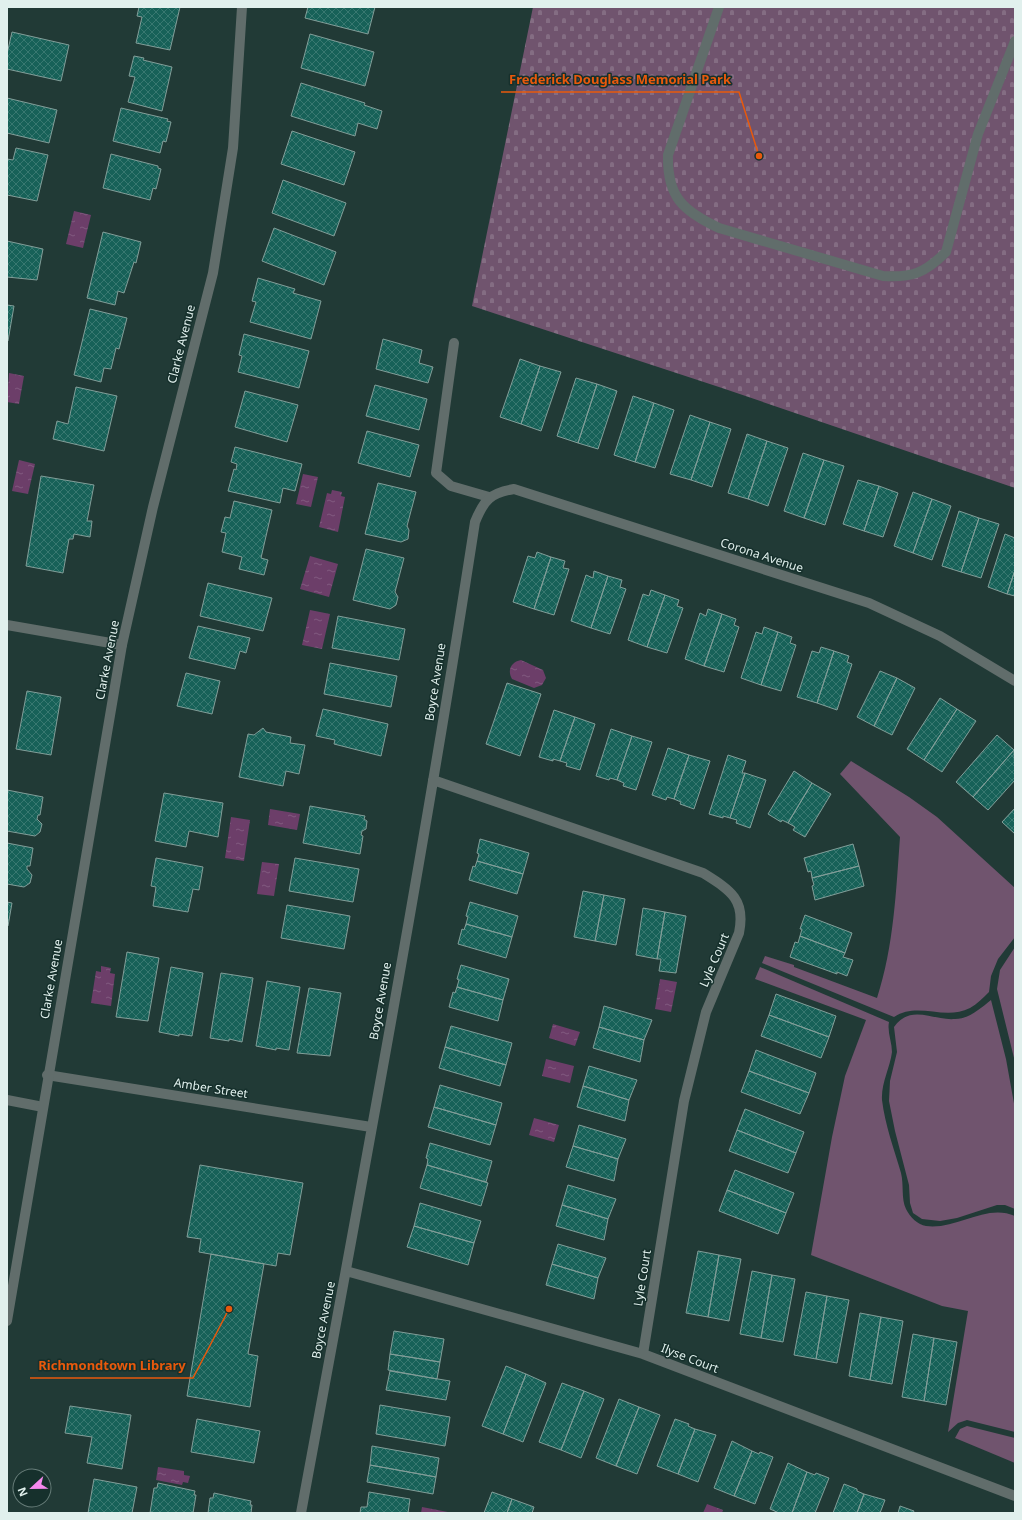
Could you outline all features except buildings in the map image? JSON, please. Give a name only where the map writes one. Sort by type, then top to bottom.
[{"type":"street","name":"Clarke Avenue","points":[[7,1321],[47,1075],[122,645],[153,507],[212,274],[232,148],[242,7]]},
{"type":"street","points":[[718,7],[668,154],[668,172],[680,202],[695,217],[719,228],[882,276],[902,278],[919,273],[935,264],[946,252],[978,134],[1015,42]]},
{"type":"street","points":[[454,343],[436,473],[451,486],[489,497]]},
{"type":"street","name":"Corona Avenue","points":[[489,497],[501,491],[514,489],[870,603],[940,636],[1015,681]]},
{"type":"street","name":"Boyce Avenue","points":[[300,1513],[346,1271],[433,780],[475,522],[481,508],[489,497]]},
{"type":"street","points":[[7,625],[122,645]]},
{"type":"street","name":"Lyle Court","points":[[433,780],[703,873],[729,889],[739,903],[742,920],[739,933],[706,1012],[684,1101],[643,1354]]},
{"type":"street","name":"Amber Street","points":[[47,1075],[371,1127]]},
{"type":"street","points":[[7,1100],[42,1107]]},
{"type":"street","name":"Ilyse Court","points":[[346,1271],[643,1354],[1015,1496]]},
{"type":"green space","points":[[533,7],[1015,7],[1015,488],[722,388],[472,306]]},
{"type":"green space","points":[[851,761],[909,797],[937,817],[1015,888],[1015,937],[998,959],[991,976],[989,992],[978,1003],[970,1008],[951,1013],[912,1011],[894,1017],[762,963],[765,956],[794,965],[794,967],[877,998],[883,978],[891,938],[900,837],[840,774]]},
{"type":"green space","points":[[1015,947],[1015,1062],[997,989],[1000,970]]},
{"type":"green space","points":[[760,967],[889,1022],[892,1052],[882,1094],[883,1109],[887,1128],[901,1173],[904,1205],[914,1220],[926,1226],[938,1226],[993,1213],[1004,1213],[1015,1216],[1015,1432],[967,1420],[958,1423],[948,1432],[968,1311],[942,1306],[811,1255],[832,1137],[845,1076],[866,1020],[755,979]]},
{"type":"green space","points":[[991,1000],[1006,1059],[1015,1109],[1015,1209],[1005,1205],[997,1205],[957,1218],[940,1221],[922,1219],[913,1213],[910,1203],[909,1185],[889,1101],[890,1081],[897,1052],[894,1027],[901,1020],[915,1014],[947,1019],[960,1019],[974,1012]]},
{"type":"green space","points":[[967,1426],[1015,1438],[1015,1463],[955,1438],[960,1429]]},
{"type":"water","points":[[74,211],[91,215],[83,248],[66,244]]},
{"type":"water","points":[[9,373],[24,376],[19,404],[7,402]]},
{"type":"water","points":[[19,460],[35,464],[28,494],[12,491]]},
{"type":"water","points":[[303,474],[318,477],[311,507],[296,504]]},
{"type":"water","points":[[332,490],[342,492],[341,496],[345,497],[338,532],[319,527],[327,493],[331,494]]},
{"type":"water","points":[[310,556],[338,564],[329,597],[300,589]]},
{"type":"water","points":[[310,610],[330,614],[322,649],[302,645]]},
{"type":"water","points":[[521,660],[543,670],[546,678],[542,685],[534,688],[512,679],[510,673],[511,667]]},
{"type":"water","points":[[270,809],[300,814],[297,830],[268,825]]},
{"type":"water","points":[[231,817],[250,820],[244,861],[225,858]]},
{"type":"water","points":[[262,862],[279,864],[274,896],[257,894]]},
{"type":"water","points":[[101,966],[111,968],[110,973],[115,974],[111,1006],[91,1003],[96,971],[101,972]]},
{"type":"water","points":[[660,979],[677,982],[671,1012],[655,1009]]},
{"type":"water","points":[[553,1024],[580,1032],[575,1046],[549,1038]]},
{"type":"water","points":[[546,1059],[574,1066],[570,1083],[542,1076]]},
{"type":"water","points":[[534,1118],[559,1125],[554,1142],[529,1135]]},
{"type":"water","points":[[158,1467],[184,1471],[184,1475],[190,1476],[188,1483],[183,1482],[182,1485],[156,1480]]},
{"type":"water","points":[[707,1504],[723,1510],[722,1513],[703,1513]]},
{"type":"water","points":[[422,1507],[453,1513],[421,1513]]},
{"type":"place","name":"Frederick Douglass Memorial Park","points":[[759,156]]},
{"type":"place","name":"Richmondtown Library","points":[[229,1309]]}]
